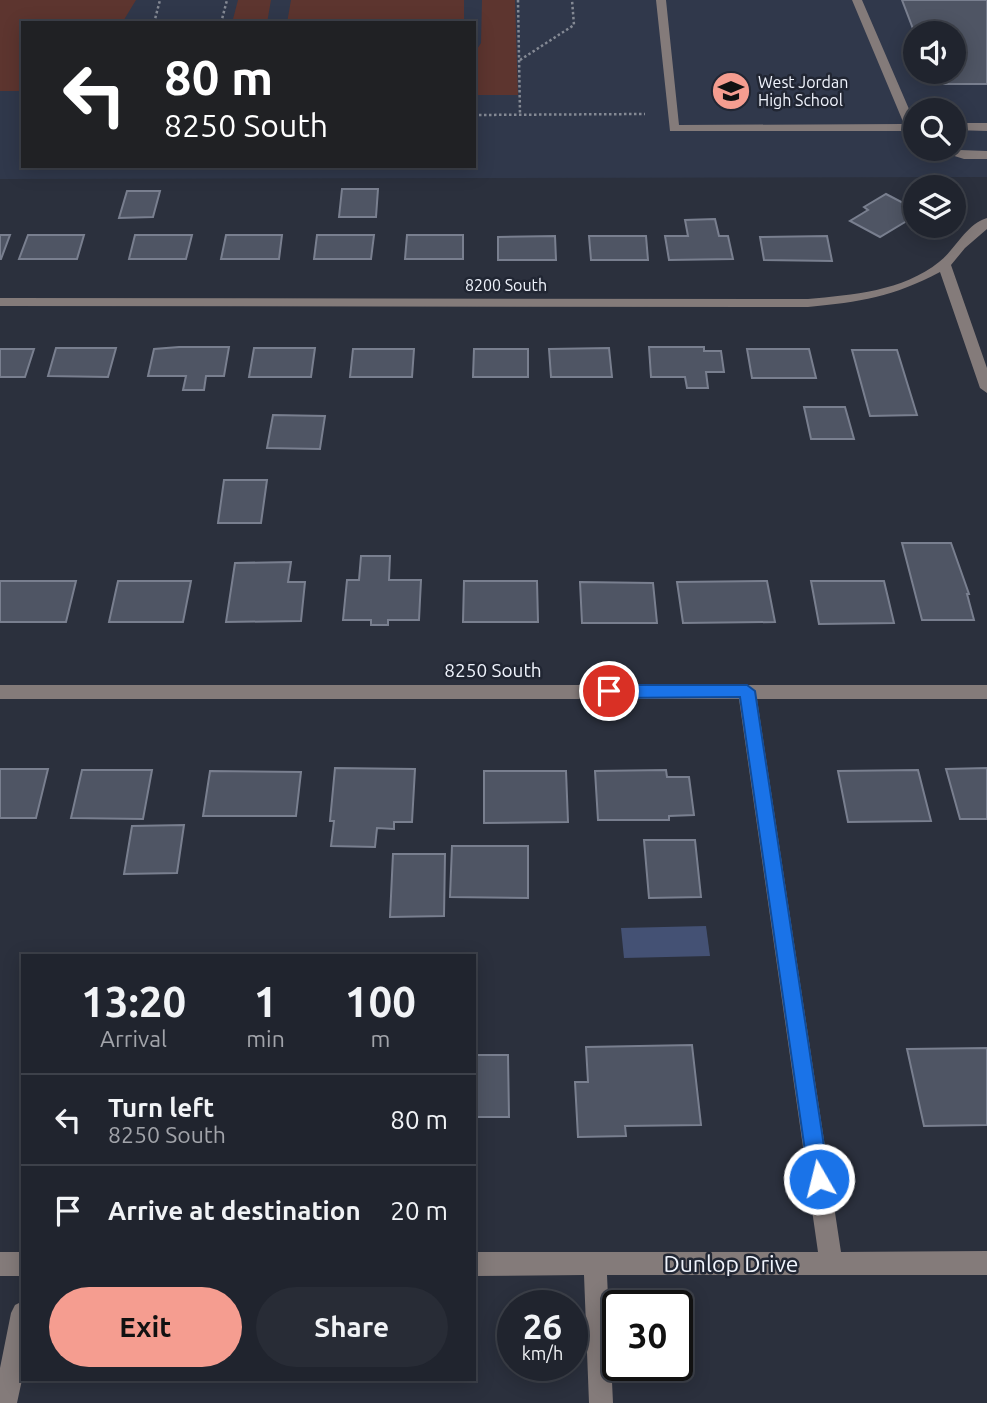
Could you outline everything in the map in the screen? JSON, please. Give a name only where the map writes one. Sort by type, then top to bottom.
[{"type":"street","points":[[661,0],[674,129],[903,128]]},
{"type":"street","points":[[857,0],[903,103]]},
{"type":"street","points":[[966,127],[987,127]]},
{"type":"street","points":[[966,155],[987,155]]},
{"type":"street","name":"8200 South","points":[[0,302],[808,303],[859,298],[902,286],[944,265],[960,245],[987,222]]},
{"type":"street","points":[[944,265],[987,388]]},
{"type":"street","points":[[747,691],[831,1264]]},
{"type":"street","name":"8250 South","points":[[0,692],[987,692]]},
{"type":"street","name":"Dunlop Drive","points":[[476,1264],[987,1263]]},
{"type":"street","points":[[0,1264],[21,1264]]},
{"type":"street","points":[[595,1264],[601,1403]]},
{"type":"street","points":[[5,1403],[21,1323]]},
{"type":"path","points":[[155,21],[160,0]]},
{"type":"path","points":[[222,21],[227,0]]},
{"type":"path","points":[[518,0],[520,114]]},
{"type":"path","points":[[520,60],[574,24],[572,0]]},
{"type":"path","points":[[476,115],[645,114]]},
{"type":"shaded area","name":"West Jordan High School","points":[[0,0],[987,0],[987,177],[903,175],[903,177],[0,179]]},
{"type":"shaded area","points":[[0,0],[136,0],[123,21],[21,21],[21,91],[0,91]]},
{"type":"shaded area","points":[[238,0],[271,0],[267,21],[233,21]]},
{"type":"shaded area","points":[[291,0],[464,0],[464,21],[287,21]]},
{"type":"shaded area","points":[[482,0],[515,0],[518,95],[476,95],[476,51],[481,43]]},
{"type":"water","points":[[706,926],[710,956],[624,958],[621,928]]},
{"type":"building","points":[[902,0],[987,0],[987,84],[966,84],[966,21],[910,21]]},
{"type":"building","points":[[342,189],[378,189],[376,217],[339,217]]},
{"type":"building","points":[[127,191],[160,191],[153,217],[119,218]]},
{"type":"building","points":[[886,194],[903,203],[903,223],[880,237],[850,221],[868,210],[864,207]]},
{"type":"building","points":[[715,219],[719,236],[728,236],[733,259],[669,260],[665,236],[688,236],[685,220]]},
{"type":"building","points":[[0,235],[10,235],[1,259],[0,259]]},
{"type":"building","points":[[28,235],[84,235],[77,259],[19,259]]},
{"type":"building","points":[[135,235],[192,235],[186,259],[129,259]]},
{"type":"building","points":[[226,235],[282,235],[279,259],[221,259]]},
{"type":"building","points":[[317,235],[374,235],[371,259],[314,259]]},
{"type":"building","points":[[407,235],[463,235],[463,259],[405,259]]},
{"type":"building","points":[[555,236],[556,260],[498,260],[498,237]]},
{"type":"building","points":[[589,236],[646,236],[648,260],[591,260]]},
{"type":"building","points":[[827,236],[832,261],[764,260],[760,237]]},
{"type":"building","points":[[229,347],[224,376],[206,376],[204,390],[183,390],[186,376],[148,376],[154,349]]},
{"type":"building","points":[[649,347],[704,347],[704,351],[721,351],[724,372],[706,372],[708,388],[687,388],[685,377],[651,377]]},
{"type":"building","points":[[56,348],[116,348],[108,377],[48,376]]},
{"type":"building","points":[[254,348],[315,348],[311,377],[249,377]]},
{"type":"building","points":[[609,348],[612,377],[551,377],[549,349]]},
{"type":"building","points":[[0,349],[34,349],[25,377],[0,377]]},
{"type":"building","points":[[353,349],[414,349],[412,377],[350,377]]},
{"type":"building","points":[[474,349],[528,349],[528,377],[473,377]]},
{"type":"building","points":[[747,349],[809,349],[816,378],[752,378]]},
{"type":"building","points":[[852,350],[897,350],[917,415],[870,416]]},
{"type":"building","points":[[804,407],[845,407],[854,439],[811,439]]},
{"type":"building","points":[[273,415],[325,416],[320,449],[267,448]]},
{"type":"building","points":[[224,480],[267,480],[261,523],[218,523]]},
{"type":"building","points":[[902,543],[951,543],[969,594],[974,620],[922,620]]},
{"type":"building","points":[[361,556],[390,556],[389,580],[421,580],[419,620],[388,620],[388,625],[371,625],[371,620],[343,620],[347,580],[359,580]]},
{"type":"building","points":[[291,562],[288,582],[305,582],[301,621],[226,622],[235,563]]},
{"type":"building","points":[[0,581],[76,581],[66,622],[0,622]]},
{"type":"building","points":[[118,581],[191,581],[183,622],[109,622]]},
{"type":"building","points":[[464,581],[537,581],[538,622],[463,622]]},
{"type":"building","points":[[767,581],[775,622],[683,623],[677,582]]},
{"type":"building","points":[[811,581],[884,581],[894,623],[819,624]]},
{"type":"building","points":[[580,582],[653,583],[657,623],[582,623]]},
{"type":"building","points":[[335,768],[415,769],[412,822],[394,822],[394,829],[377,828],[375,847],[331,846],[334,821],[330,821]]},
{"type":"building","points":[[987,768],[987,819],[960,819],[946,769]]},
{"type":"building","points":[[0,769],[48,769],[36,818],[0,818]]},
{"type":"building","points":[[82,770],[152,770],[143,819],[71,818]]},
{"type":"building","points":[[666,770],[667,777],[689,777],[694,815],[669,816],[669,820],[598,820],[595,771]]},
{"type":"building","points":[[918,770],[931,821],[848,822],[838,771]]},
{"type":"building","points":[[210,771],[301,772],[296,816],[203,816]]},
{"type":"building","points":[[484,771],[566,771],[568,822],[484,823]]},
{"type":"building","points":[[184,825],[177,873],[124,874],[132,826]]},
{"type":"building","points":[[644,840],[695,840],[701,897],[649,898]]},
{"type":"building","points":[[452,846],[528,846],[528,898],[450,897]]},
{"type":"building","points":[[393,854],[445,854],[444,916],[390,917]]},
{"type":"building","points":[[692,1045],[701,1125],[625,1126],[626,1136],[578,1137],[575,1082],[588,1082],[586,1047]]},
{"type":"building","points":[[987,1048],[987,1125],[924,1126],[907,1049]]},
{"type":"building","points":[[476,1055],[508,1055],[509,1117],[476,1117]]},
{"type":"place","name":"West Jordan High School","points":[[731,91]]},
{"type":"route","points":[[609,691],[747,691],[819,1179]]}]
